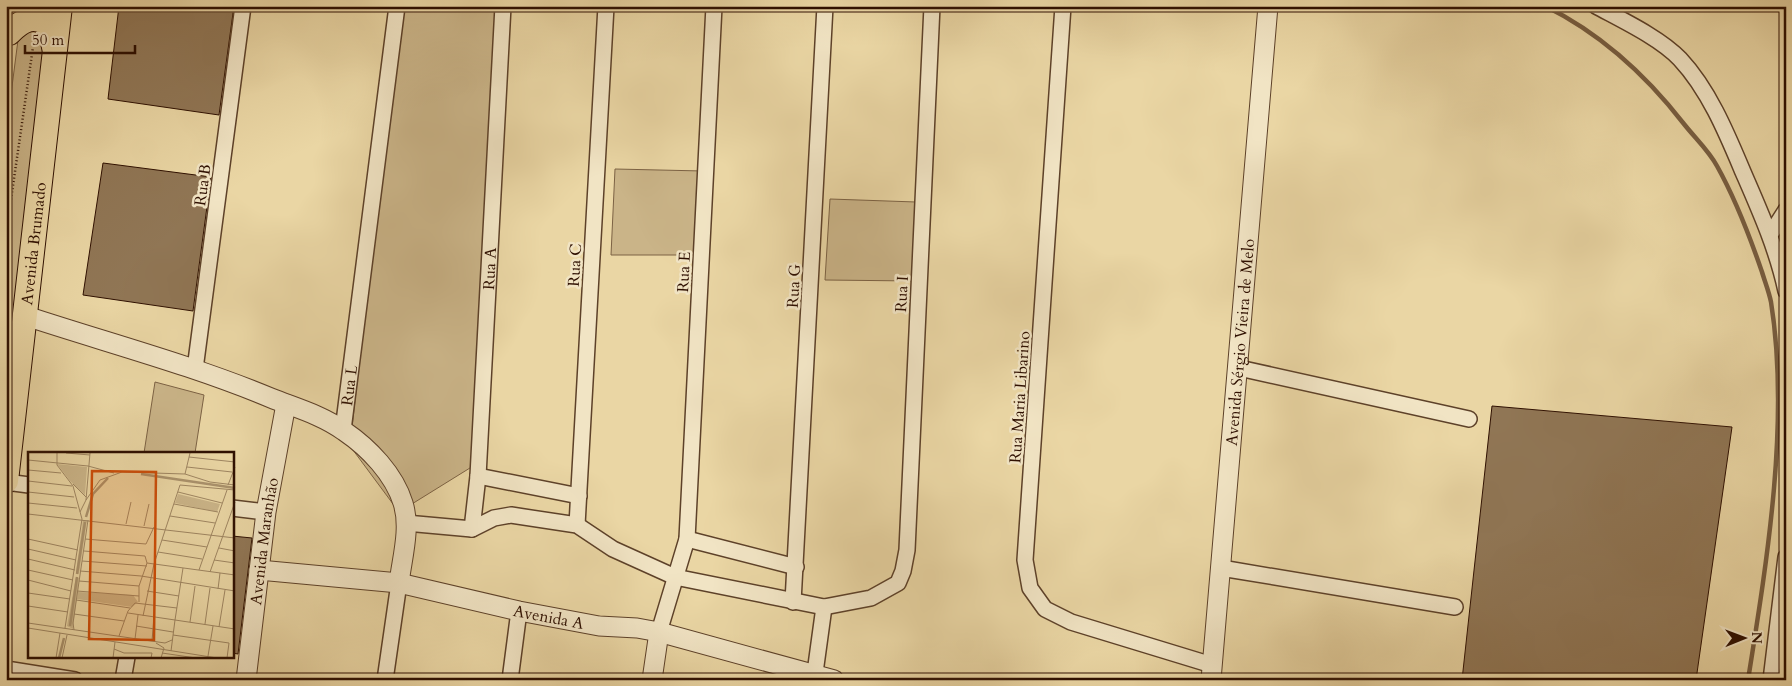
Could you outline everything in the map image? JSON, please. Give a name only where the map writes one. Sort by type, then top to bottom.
[{"type":"main road","points":[[8,41],[12,6]]},
{"type":"main road","name":"Avenida Brumado","points":[[6,482],[60,6]]},
{"type":"main road","points":[[8,41],[21,21],[28,18],[37,19],[50,26],[54,49]]},
{"type":"street","name":"Rua B","points":[[195,369],[243,6]]},
{"type":"street","name":"Rua L","points":[[26,316],[195,369],[315,415],[343,430],[397,6]]},
{"type":"street","name":"Rua A","points":[[472,529],[478,476],[503,6]]},
{"type":"street","name":"Rua C","points":[[577,525],[606,6]]},
{"type":"street","name":"Rua E","points":[[659,632],[688,538],[714,6]]},
{"type":"street","name":"Rua G","points":[[793,602],[825,6]]},
{"type":"street","name":"Rua I","points":[[824,607],[871,598],[898,583],[907,550],[932,6]]},
{"type":"street","name":"Rua Maria Libarino","points":[[1063,6],[1025,560],[1030,588],[1045,609],[1071,622],[1211,672]]},
{"type":"street","name":"Avenida Sérgio Vieira de Melo","points":[[1211,672],[1239,368],[1268,6]]},
{"type":"street","points":[[1596,6],[1637,28],[1679,58],[1699,83],[1733,148],[1770,235],[1786,291]]},
{"type":"street","points":[[1770,235],[1786,210]]},
{"type":"street","points":[[1239,368],[1469,419]]},
{"type":"street","name":"Avenida Maranhão","points":[[246,680],[266,512],[286,404]]},
{"type":"street","points":[[343,430],[366,448],[382,465],[403,503],[406,523],[385,680]]},
{"type":"street","points":[[478,476],[579,496]]},
{"type":"street","points":[[6,482],[28,485]]},
{"type":"street","points":[[234,508],[266,512]]},
{"type":"street","points":[[406,523],[472,529],[494,518],[511,515],[577,525],[613,549],[676,577],[824,607],[814,677]]},
{"type":"street","points":[[688,538],[796,568]]},
{"type":"street","points":[[1772,680],[1786,557]]},
{"type":"street","points":[[1221,568],[1455,607]]},
{"type":"street","name":"Avenida A","points":[[259,570],[399,583],[519,611],[599,626],[637,628],[659,632],[814,677],[834,680]]},
{"type":"street","points":[[510,680],[519,611]]},
{"type":"street","points":[[652,680],[659,632]]},
{"type":"street","points":[[123,680],[127,658]]},
{"type":"street","points":[[6,669],[75,680]]},
{"type":"path","points":[[6,234],[37,19]]},
{"type":"shaded area","points":[[400,6],[497,6],[478,463],[399,512],[350,446],[394,44]]},
{"type":"shaded area","points":[[33,27],[46,38],[6,441],[6,133],[18,40]]},
{"type":"shaded area","points":[[615,169],[703,171],[700,255],[611,255]]},
{"type":"shaded area","points":[[830,199],[916,202],[914,281],[825,280]]},
{"type":"shaded area","points":[[155,382],[204,395],[195,452],[144,452]]},
{"type":"building","points":[[119,6],[234,6],[219,115],[108,99]]},
{"type":"building","points":[[103,163],[211,177],[193,311],[83,295]]},
{"type":"building","points":[[1492,406],[1732,427],[1696,680],[1462,680]]},
{"type":"building","points":[[234,536],[252,538],[238,654],[234,653]]},
{"type":"waterway","points":[[1545,6],[1585,29],[1622,57],[1654,89],[1714,160],[1753,245],[1768,291],[1776,348],[1778,395],[1777,443],[1769,539],[1748,680]]}]
